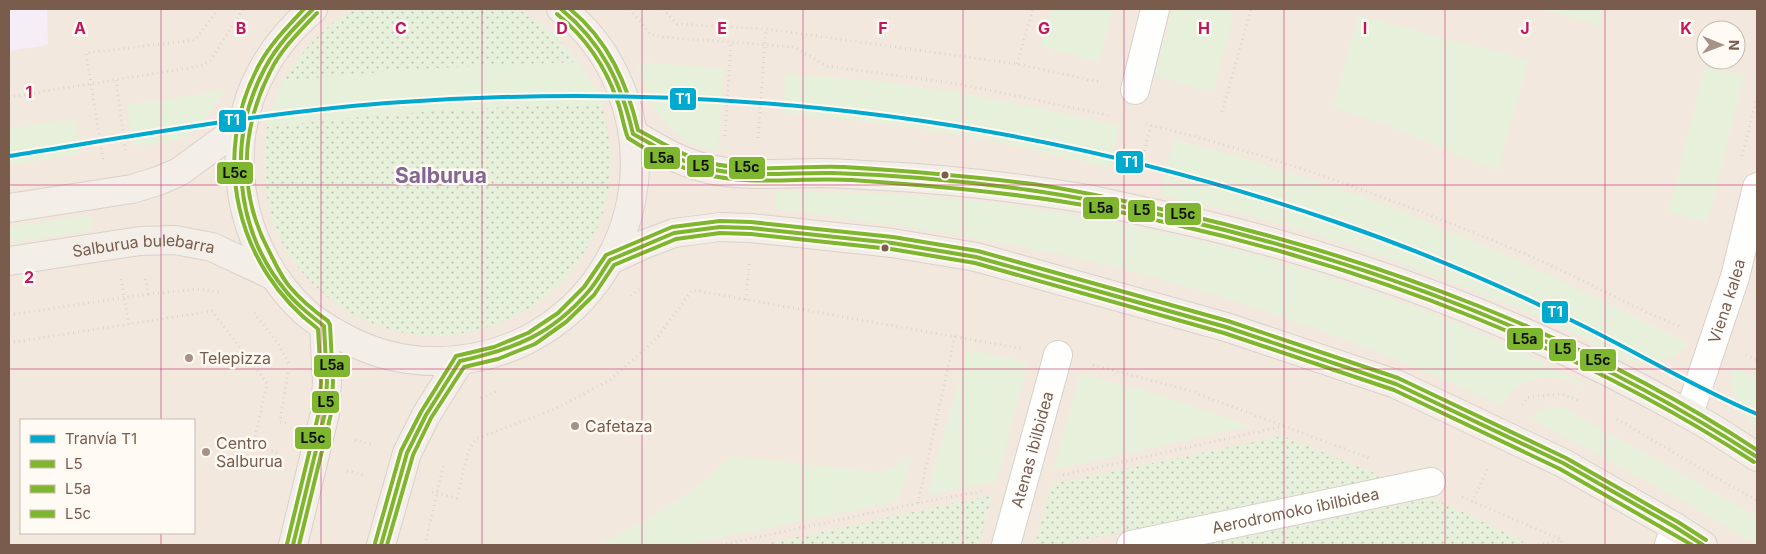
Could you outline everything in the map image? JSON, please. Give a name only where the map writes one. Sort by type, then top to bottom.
[{"type":"main road","points":[[313,9],[296,24],[277,46],[262,71],[250,97],[243,125],[239,164],[243,204],[255,242],[274,276],[305,312],[324,326],[355,344],[388,356],[424,362],[460,361],[496,353],[531,339],[562,318],[589,291],[610,260],[624,230],[632,198],[635,166],[633,134],[623,94],[614,73],[584,30],[561,9]]},
{"type":"main road","points":[[9,208],[132,189],[158,181],[179,172],[243,125]]},
{"type":"main road","points":[[633,134],[686,162],[712,169],[756,174],[825,173],[943,179],[995,185],[1079,198],[1199,222],[1302,250],[1440,297],[1581,358],[1689,414],[1757,457]]},
{"type":"main road","points":[[610,260],[674,233],[720,226],[892,243],[976,257],[1226,327],[1396,384],[1563,464],[1672,536],[1703,545]]},
{"type":"main road","name":"Salburua bulebarra","points":[[9,261],[140,240],[175,240],[212,247],[274,276]]},
{"type":"main road","points":[[294,545],[325,413],[327,382],[324,326]]},
{"type":"main road","points":[[382,545],[407,453],[426,415],[460,361]]},
{"type":"street","points":[[1135,90],[1155,9]]},
{"type":"street","name":"Viena kalea","points":[[1689,414],[1735,277],[1757,187]]},
{"type":"street","name":"Atenas ibilbidea","points":[[1006,545],[1058,355]]},
{"type":"street","name":"Aerodromoko ibilbidea","points":[[1130,545],[1431,482]]},
{"type":"path","points":[[86,54],[195,40],[218,9]]},
{"type":"path","points":[[9,96],[201,66],[210,61],[243,9]]},
{"type":"path","points":[[630,9],[650,34],[662,37],[796,47],[826,66],[959,84],[1115,117]]},
{"type":"path","points":[[663,9],[677,24],[766,29],[1017,64],[1135,90]]},
{"type":"path","points":[[1017,64],[1033,9]]},
{"type":"path","points":[[1222,112],[1251,9]]},
{"type":"path","points":[[1142,123],[1240,149],[1332,178],[1420,211],[1532,257],[1648,314],[1757,360]]},
{"type":"path","points":[[148,294],[199,289],[221,293]]},
{"type":"path","points":[[254,312],[277,342],[289,364],[288,382],[280,422],[293,425]]},
{"type":"path","points":[[9,343],[129,325]]},
{"type":"path","points":[[918,503],[956,336],[1058,355],[1188,390],[1376,461]]},
{"type":"path","points":[[424,545],[444,462]]},
{"type":"path","points":[[1472,502],[1562,540]]},
{"type":"path","points":[[1538,545],[1562,540]]},
{"type":"path","points":[[1561,545],[1562,540]]},
{"type":"shaded area","points":[[9,9],[1757,9],[1757,545],[9,545]]},
{"type":"shaded area","points":[[9,9],[47,9],[48,45],[9,51]]},
{"type":"green space","points":[[355,9],[519,9],[551,32],[579,62],[414,69],[283,81],[314,40],[333,23]]},
{"type":"green space","points":[[1051,9],[1113,9],[1099,62],[1041,46]]},
{"type":"green space","points":[[1173,9],[1217,9],[1234,13],[1213,92],[1155,76]]},
{"type":"green space","points":[[1540,9],[1603,9],[1599,25]]},
{"type":"green space","points":[[1359,16],[1528,60],[1498,171],[1389,126],[1333,107]]},
{"type":"green space","points":[[579,62],[595,88],[602,105],[518,106],[434,111],[267,127],[272,108],[283,81],[414,69]]},
{"type":"green space","points":[[636,62],[724,68],[718,151],[700,146],[682,137],[660,117],[652,104]]},
{"type":"green space","points":[[1704,70],[1722,70],[1744,75],[1708,222],[1669,212]]},
{"type":"green space","points":[[786,74],[877,81],[938,90],[1029,106],[1119,126],[1110,168],[983,139],[894,125],[783,113]]},
{"type":"green space","points":[[225,90],[209,114],[184,139],[133,147],[127,105]]},
{"type":"green space","points":[[563,105],[602,105],[611,152],[611,168],[606,201],[596,231],[581,258],[562,282],[538,302],[512,318],[482,329],[450,335],[422,335],[394,331],[342,308],[300,270],[284,247],[273,221],[267,197],[265,151],[267,127],[415,113]]},
{"type":"green space","points":[[75,119],[80,154],[9,165],[9,129]]},
{"type":"green space","points":[[1174,139],[1301,176],[1417,217],[1535,269],[1690,345],[1676,355],[1660,361],[1644,363],[1621,359],[1586,339],[1522,310],[1380,256],[1296,228],[1161,195]]},
{"type":"green space","points":[[777,192],[906,195],[994,203],[1065,213],[1204,242],[1272,260],[1407,304],[1515,348],[1583,383],[1583,386],[1558,378],[1538,378],[1519,386],[1501,405],[1359,345],[1214,294],[1115,267],[1031,248],[775,209]]},
{"type":"green space","points":[[90,215],[92,230],[9,243],[9,227]]},
{"type":"green space","points":[[967,350],[1028,362],[997,481],[930,495],[928,490]]},
{"type":"green space","points":[[1731,367],[1757,378],[1757,428],[1740,408],[1732,384]]},
{"type":"green space","points":[[1080,374],[1143,390],[1251,426],[1054,469]]},
{"type":"green space","points":[[1547,407],[1565,409],[1757,516],[1757,545],[1685,502],[1532,419],[1536,413]]},
{"type":"green space","points":[[1283,436],[1384,477],[1059,545],[1035,545],[1052,484]]},
{"type":"green space","points":[[912,453],[899,501],[684,545],[598,545],[650,518],[693,490],[732,456],[875,472],[896,467]]},
{"type":"green space","points":[[992,495],[979,545],[761,545]]},
{"type":"green space","points":[[1433,498],[1525,542],[1510,545],[1201,545]]},
{"type":"tram line","name":"T1","points":[[9,156],[197,126],[339,107],[387,103],[508,97],[629,96],[749,102],[868,113],[986,131],[1103,155],[1220,185],[1336,222],[1428,256],[1519,296],[1757,414]]},
{"type":"transit line","name":"L5c","points":[[287,544],[319,412],[321,382],[318,329],[290,304],[267,274],[250,242],[239,208],[235,172],[236,136],[244,100],[259,65],[280,35],[304,9]]},
{"type":"transit line","name":"L5","points":[[293,545],[325,413],[327,382],[324,326],[298,305],[285,290],[268,266],[255,239],[246,211],[241,153],[245,124],[253,95],[265,68],[281,44],[313,9]]},
{"type":"transit line","name":"L5","points":[[561,9],[588,36],[608,65],[622,97],[633,134],[684,161],[719,171],[735,173],[882,175],[956,181],[1029,190],[1139,210],[1252,237],[1328,259],[1403,284],[1477,312],[1550,343],[1621,378],[1690,416],[1757,457]]},
{"type":"transit line","name":"L5c","points":[[570,9],[595,34],[614,64],[622,79],[638,130],[677,151],[702,161],[719,165],[755,168],[844,167],[1033,184],[1124,201],[1254,232],[1329,253],[1404,278],[1478,306],[1551,337],[1622,371],[1691,409],[1757,450]]},
{"type":"transit line","name":"L5a","points":[[299,545],[331,414],[333,382],[330,325],[328,321],[307,305],[293,291],[277,266],[260,231],[252,209],[247,163],[248,140],[253,117],[260,94],[270,72],[285,48],[317,13]]},
{"type":"transit line","name":"L5a","points":[[557,14],[585,42],[600,63],[617,100],[628,138],[683,168],[721,178],[739,180],[852,180],[1016,195],[1111,210],[1253,244],[1328,265],[1402,290],[1476,318],[1548,349],[1618,383],[1687,421],[1754,462]]},
{"type":"transit line","name":"L5c","points":[[375,543],[401,451],[421,412],[456,356],[494,347],[528,333],[558,313],[584,287],[606,255],[672,227],[720,221],[751,222],[893,237],[978,251],[1228,321],[1398,378],[1566,458],[1706,540]]},
{"type":"transit line","name":"L5","points":[[610,260],[674,233],[720,227],[751,228],[892,243],[976,257],[1226,327],[1396,384],[1563,463],[1703,545]]},
{"type":"transit line","name":"L5a","points":[[387,545],[413,455],[431,418],[464,367],[498,359],[535,344],[566,322],[594,295],[614,265],[676,239],[720,233],[751,234],[891,249],[975,263],[1224,333],[1394,390],[1560,469],[1692,545]]},
{"type":"transit line","name":"L5","points":[[460,361],[498,351],[545,330],[574,307],[588,292],[610,260]]},
{"type":"transit line","name":"L5","points":[[381,545],[407,453],[426,415],[460,361]]},
{"type":"place","name":"Telepizza","points":[[189,358]]},
{"type":"place","name":"Cafetaza","points":[[575,426]]},
{"type":"place","name":"Centro Salburua","points":[[206,452]]},
{"type":"district","name":"Salburua","points":[[441,176]]}]
